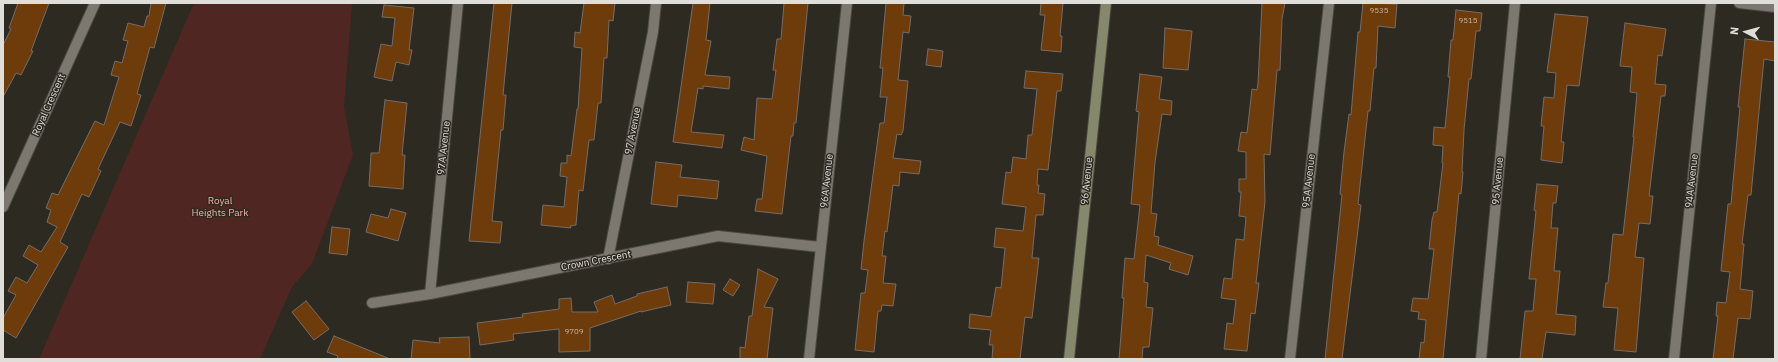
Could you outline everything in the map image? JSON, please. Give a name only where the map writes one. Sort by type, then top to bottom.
[{"type":"street","name":"Royal Crescent","points":[[3,207],[95,3]]},
{"type":"street","name":"97A Avenue","points":[[430,294],[458,3]]},
{"type":"street","name":"97 Avenue","points":[[608,258],[653,32],[656,3]]},
{"type":"street","name":"96A Avenue","points":[[809,359],[847,3]]},
{"type":"street","name":"96 Avenue","points":[[1069,359],[1106,3]]},
{"type":"street","name":"95A Avenue","points":[[1290,359],[1328,3]]},
{"type":"street","name":"95 Avenue","points":[[1481,359],[1514,3]]},
{"type":"street","name":"94A Avenue","points":[[1674,359],[1711,3]]},
{"type":"street","points":[[1740,3],[1775,7]]},
{"type":"street","name":"Crown Crescent","points":[[372,303],[430,294],[718,236],[820,247]]},
{"type":"green space","name":"Royal Heights Park","points":[[194,3],[352,3],[344,107],[353,155],[312,264],[292,287],[260,359],[39,359]]},
{"type":"building","points":[[18,3],[49,3],[31,51],[33,51],[21,75],[16,73],[3,97],[3,45],[11,29],[9,28]]},
{"type":"building","points":[[151,3],[166,3],[154,48],[150,47],[137,94],[141,95],[131,126],[120,122],[98,169],[101,171],[89,197],[82,194],[60,242],[68,247],[16,338],[3,330],[3,318],[16,295],[8,291],[16,277],[27,283],[38,265],[23,256],[29,245],[41,252],[57,227],[47,222],[51,210],[46,208],[52,193],[58,195],[95,121],[104,125],[119,77],[111,75],[115,61],[122,63],[128,41],[123,40],[128,23],[144,27],[147,16],[149,16]]},
{"type":"building","points":[[494,3],[512,3],[503,95],[506,95],[503,130],[501,130],[492,221],[502,222],[500,243],[469,241]]},
{"type":"building","points":[[584,3],[615,3],[613,21],[609,20],[607,58],[604,58],[601,103],[598,103],[594,140],[589,140],[583,191],[579,190],[576,225],[570,226],[571,228],[541,225],[543,205],[564,207],[567,177],[560,176],[561,163],[567,163],[567,155],[571,156],[578,109],[582,48],[574,47],[575,32],[580,33]]},
{"type":"building","points":[[693,3],[710,3],[706,40],[711,41],[705,75],[730,77],[729,89],[703,86],[703,89],[698,88],[691,132],[724,135],[722,148],[673,142]]},
{"type":"building","points":[[784,3],[808,3],[796,123],[794,123],[793,136],[791,136],[782,214],[755,211],[757,199],[762,199],[767,156],[741,150],[744,137],[754,140],[757,98],[772,99],[776,70],[773,70],[777,39],[781,39]]},
{"type":"building","points":[[886,3],[904,3],[903,15],[911,16],[909,33],[903,32],[898,80],[908,81],[903,131],[901,135],[897,134],[893,158],[921,161],[919,174],[900,172],[899,186],[893,185],[887,232],[885,231],[882,256],[886,256],[883,283],[896,284],[893,306],[882,305],[881,311],[878,311],[874,352],[855,350],[861,293],[865,293],[868,270],[861,269],[864,241],[880,123],[884,123],[887,97],[880,97],[883,68],[880,68]]},
{"type":"building","points":[[1041,3],[1063,3],[1060,36],[1062,36],[1061,52],[1041,50],[1045,15],[1040,15]]},
{"type":"building","points":[[1262,3],[1285,3],[1282,19],[1280,70],[1277,70],[1270,155],[1264,154],[1265,202],[1256,283],[1259,283],[1255,314],[1251,313],[1247,351],[1224,349],[1227,323],[1233,324],[1236,300],[1221,298],[1224,278],[1232,279],[1236,239],[1244,240],[1246,217],[1239,216],[1241,192],[1239,192],[1239,179],[1246,179],[1246,152],[1238,151],[1241,132],[1247,133],[1252,89],[1257,90]]},
{"type":"building","points":[[1363,3],[1397,4],[1395,28],[1378,26],[1376,68],[1374,68],[1370,111],[1368,111],[1358,204],[1361,205],[1342,359],[1325,359],[1342,195],[1340,194],[1344,152],[1349,114],[1351,115],[1358,32],[1360,32]]},
{"type":"building","points":[[384,5],[414,8],[409,50],[412,50],[409,65],[396,62],[392,81],[374,77],[381,44],[392,46],[395,18],[382,17]]},
{"type":"building","points":[[1456,10],[1482,13],[1480,31],[1476,31],[1471,79],[1469,79],[1464,130],[1461,194],[1459,193],[1443,359],[1419,359],[1421,342],[1424,343],[1426,320],[1418,319],[1419,312],[1411,311],[1413,298],[1428,299],[1434,249],[1429,249],[1432,220],[1434,212],[1437,212],[1443,163],[1443,146],[1433,145],[1434,127],[1445,128],[1450,77],[1448,77],[1451,40],[1453,40]]},
{"type":"building","points":[[1555,14],[1588,17],[1579,86],[1567,85],[1561,142],[1564,142],[1562,163],[1541,160],[1544,126],[1541,126],[1544,97],[1554,98],[1556,73],[1547,72]]},
{"type":"building","points":[[1625,23],[1666,29],[1662,56],[1658,55],[1655,84],[1666,85],[1665,96],[1661,96],[1649,196],[1653,196],[1650,224],[1639,223],[1635,257],[1644,258],[1636,352],[1614,350],[1618,308],[1603,307],[1606,283],[1608,283],[1613,234],[1623,235],[1634,137],[1637,93],[1630,92],[1632,67],[1620,66]]},
{"type":"building","points":[[1165,28],[1192,31],[1188,70],[1163,68]]},
{"type":"building","points":[[1745,39],[1775,42],[1775,61],[1764,59],[1751,195],[1748,195],[1742,244],[1744,244],[1740,289],[1753,291],[1750,319],[1738,318],[1733,359],[1713,359],[1718,316],[1716,316],[1717,302],[1726,303],[1730,272],[1721,271],[1728,204],[1731,204],[1740,107],[1738,107]]},
{"type":"building","points":[[928,49],[943,51],[941,67],[926,65]]},
{"type":"building","points":[[1026,71],[1063,74],[1061,91],[1057,91],[1048,170],[1038,169],[1038,193],[1045,194],[1043,215],[1036,215],[1032,258],[1039,258],[1032,318],[1025,317],[1020,359],[992,359],[993,345],[989,345],[991,330],[969,328],[970,314],[991,317],[996,287],[1001,288],[1005,248],[994,247],[996,228],[1023,231],[1026,207],[1002,204],[1006,172],[1011,173],[1013,157],[1026,159],[1028,135],[1032,135],[1037,89],[1024,88]]},
{"type":"building","points":[[1140,74],[1162,77],[1159,99],[1172,101],[1171,115],[1162,114],[1155,162],[1151,213],[1157,214],[1154,236],[1159,237],[1158,245],[1193,256],[1188,275],[1169,269],[1171,263],[1146,255],[1144,282],[1148,283],[1146,307],[1153,308],[1149,347],[1143,347],[1142,359],[1119,359],[1124,298],[1122,298],[1125,258],[1134,259],[1140,205],[1131,204],[1139,112],[1136,111]]},
{"type":"building","points":[[385,100],[407,103],[402,155],[405,155],[403,189],[369,186],[371,153],[379,153]]},
{"type":"building","points":[[656,162],[682,165],[680,177],[719,181],[717,199],[678,195],[677,207],[651,204]]},
{"type":"building","points":[[1537,184],[1558,186],[1556,203],[1553,203],[1551,228],[1558,228],[1554,271],[1560,271],[1556,314],[1576,316],[1575,335],[1546,332],[1542,359],[1520,359],[1525,311],[1533,311],[1536,279],[1529,279],[1536,211],[1534,210]]},
{"type":"building","points":[[391,209],[406,213],[398,241],[366,232],[371,214],[388,218]]},
{"type":"building","points":[[332,227],[350,229],[347,255],[329,253]]},
{"type":"building","points":[[758,269],[778,279],[764,307],[773,308],[767,359],[740,359],[740,347],[745,348],[749,316],[752,316]]},
{"type":"building","points":[[730,279],[740,285],[733,296],[723,290]]},
{"type":"building","points":[[688,282],[715,284],[713,304],[686,302]]},
{"type":"building","points":[[667,287],[671,305],[641,311],[590,328],[590,351],[559,352],[559,329],[513,334],[514,340],[480,345],[477,323],[523,317],[522,314],[559,309],[559,299],[571,298],[572,312],[598,312],[594,302],[612,295],[615,304],[637,296],[637,294]]},
{"type":"building","points":[[306,301],[329,329],[314,340],[292,312]]},
{"type":"building","points":[[334,336],[390,359],[337,359],[338,356],[327,352]]},
{"type":"building","points":[[469,337],[470,359],[411,359],[413,340],[440,343],[439,338]]}]
